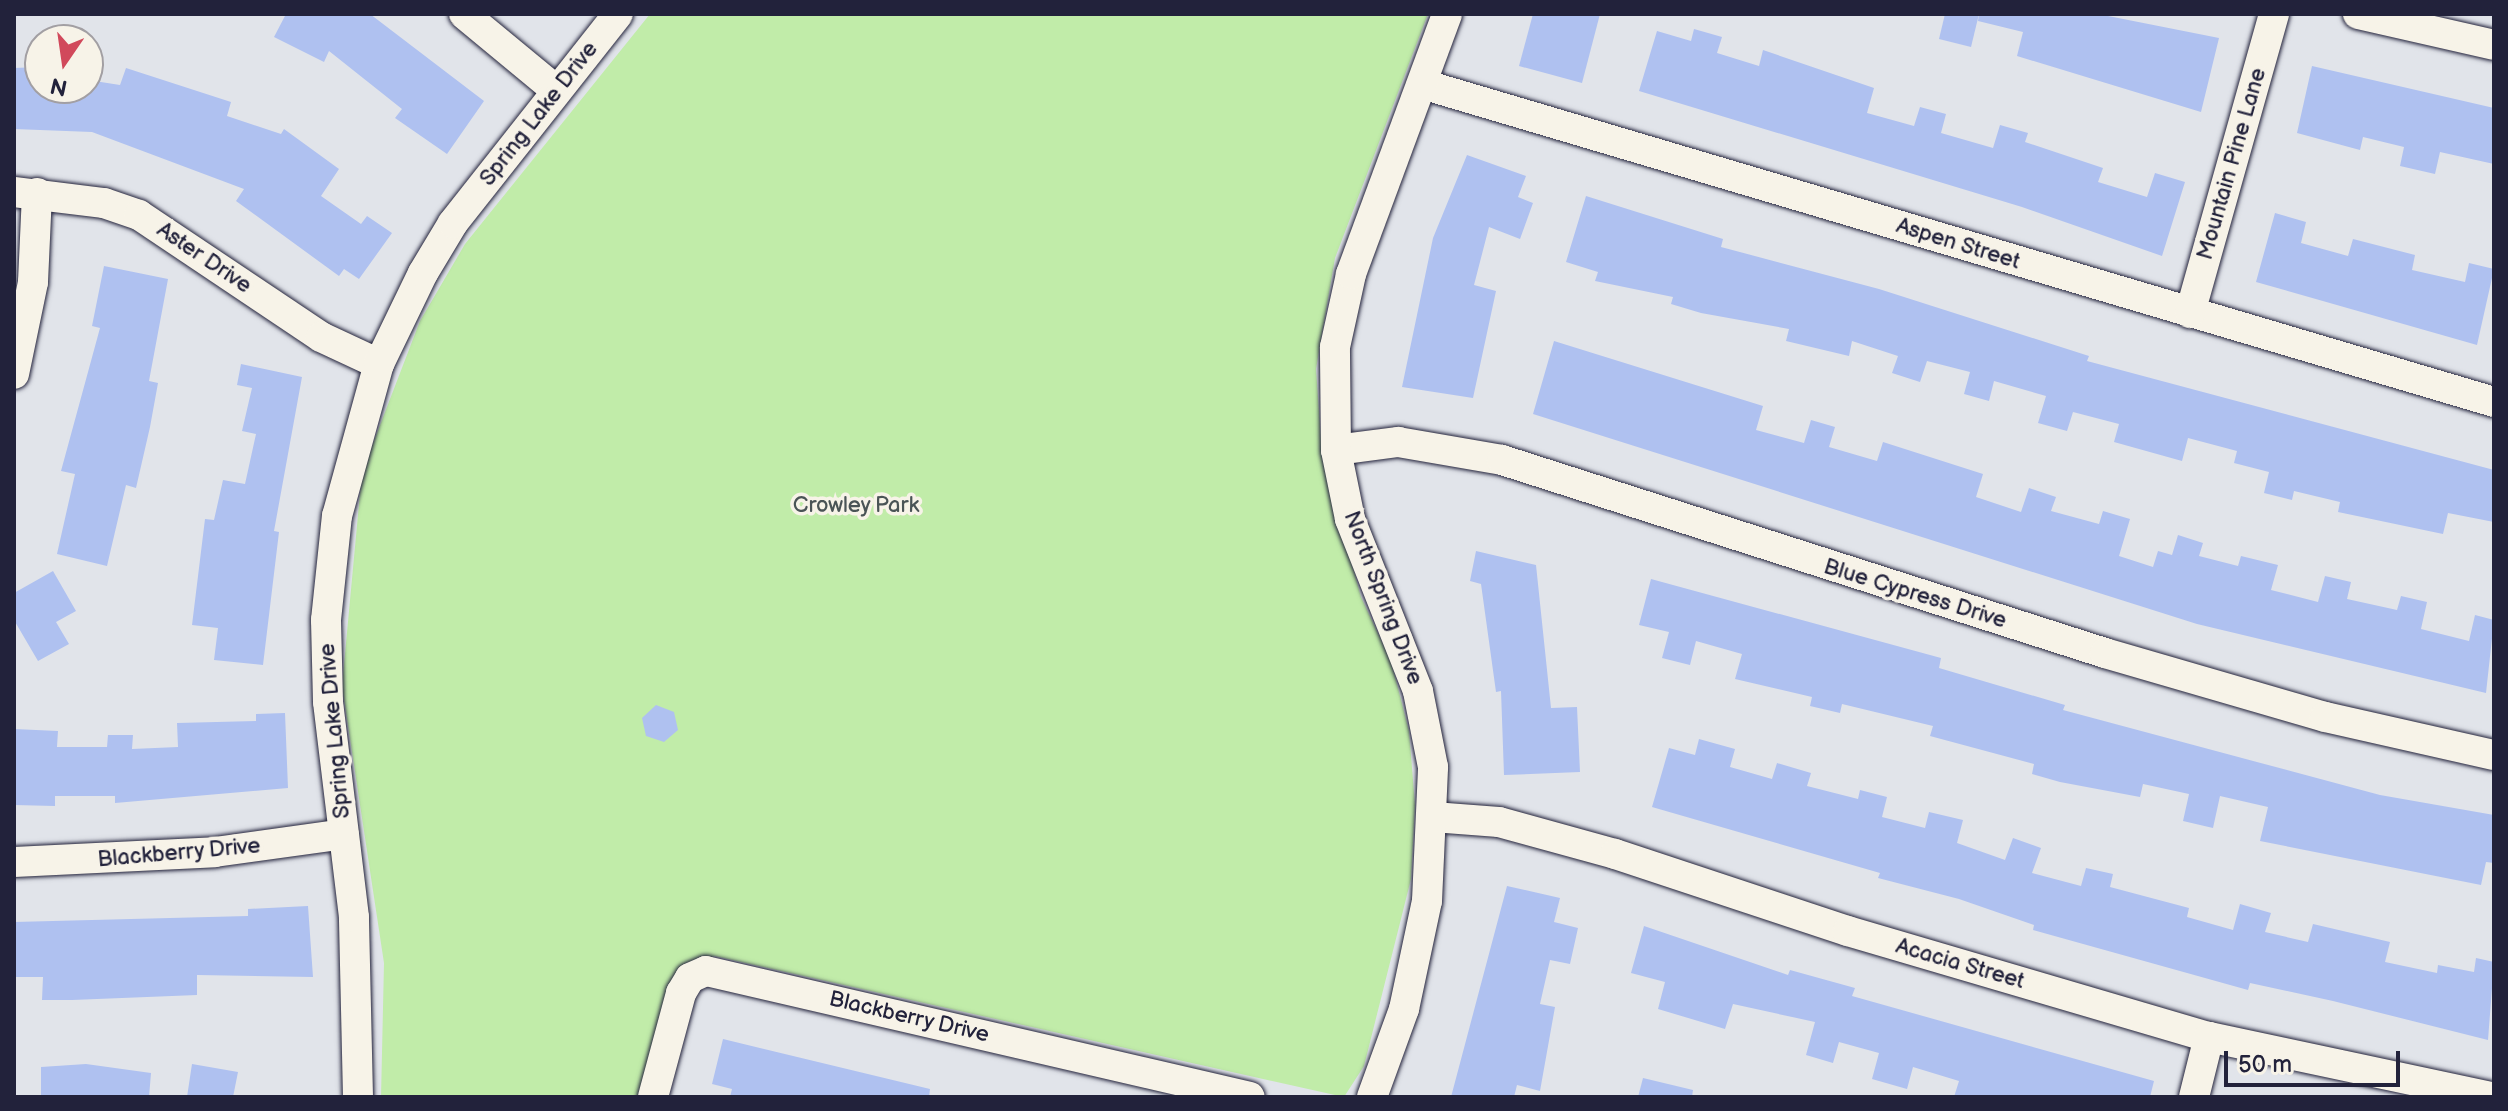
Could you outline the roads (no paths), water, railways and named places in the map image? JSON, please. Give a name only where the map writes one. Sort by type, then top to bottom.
[{"type":"street","points":[[464,14],[556,90]]},
{"type":"street","name":"Spring Lake Drive","points":[[358,1097],[354,917],[328,702],[326,620],[337,516],[379,364],[453,223],[618,14]]},
{"type":"street","name":"North Spring Drive","points":[[1372,1097],[1404,1009],[1427,901],[1433,767],[1418,691],[1350,519],[1336,450],[1335,347],[1351,274],[1447,14]]},
{"type":"street","name":"Mountain Pine Lane","points":[[2190,313],[2274,14]]},
{"type":"street","points":[[2358,14],[2494,45]]},
{"type":"street","name":"Aspen Street","points":[[1422,84],[2494,402]]},
{"type":"street","points":[[14,374],[33,282],[26,193]]},
{"type":"street","name":"Aster Drive","points":[[26,193],[139,215],[321,337],[379,364]]},
{"type":"street","name":"Blue Cypress Drive","points":[[1336,450],[1398,442],[1502,460],[2105,653],[2325,717],[2494,755]]},
{"type":"street","name":"Acacia Street","points":[[1433,817],[1499,822],[1615,854],[1848,931],[2209,1037],[2491,1097]]},
{"type":"street","name":"Blackberry Drive","points":[[14,862],[215,852],[344,834]]},
{"type":"street","name":"Blackberry Drive","points":[[653,1097],[681,993],[690,978],[706,971],[1250,1097]]},
{"type":"street","points":[[2194,1097],[2209,1037]]},
{"type":"park label","name":"Crowley Park","points":[[856,506]]}]
